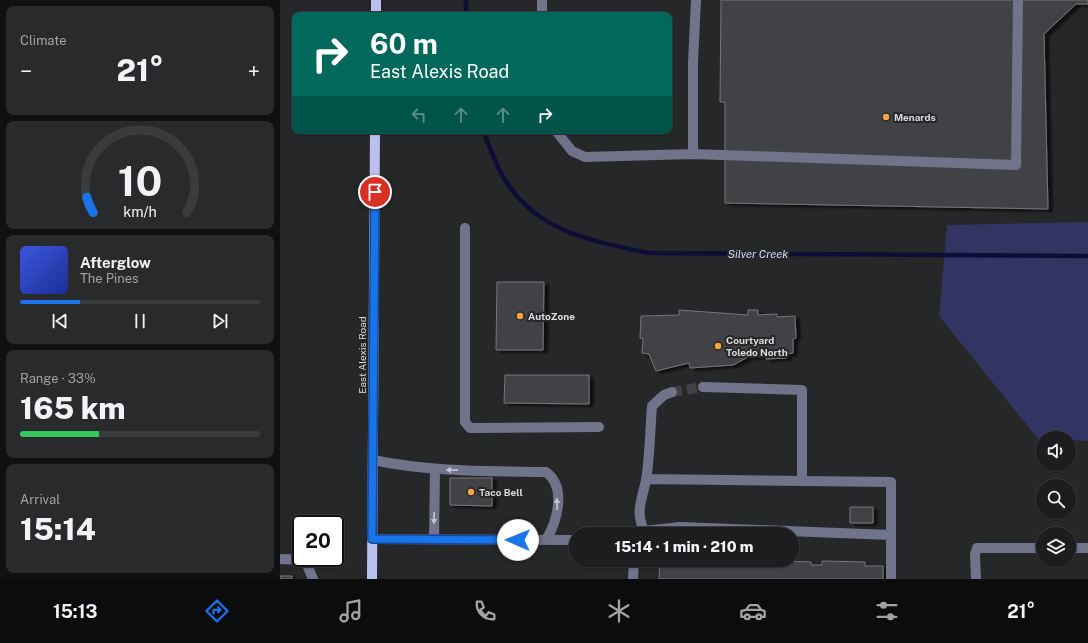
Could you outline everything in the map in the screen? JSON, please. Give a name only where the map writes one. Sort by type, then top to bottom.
[{"type":"main road","points":[[376,0],[376,12]]},
{"type":"main road","name":"East Alexis Road","points":[[372,579],[375,134]]},
{"type":"lane","points":[[542,0],[542,12]]},
{"type":"lane","points":[[693,154],[693,63],[696,0]]},
{"type":"lane","points":[[558,134],[572,151],[585,157],[693,154],[1016,165],[1018,0]]},
{"type":"lane","points":[[465,228],[465,422],[470,428],[599,427]]},
{"type":"lane","points":[[703,387],[802,390],[802,481]]},
{"type":"lane","points":[[642,527],[639,518],[640,501],[646,480],[652,406],[664,395],[672,392]]},
{"type":"lane","points":[[373,460],[408,467],[435,470],[546,472],[553,477],[557,487],[557,515],[554,526],[546,540]]},
{"type":"lane","points":[[434,539],[435,470]]},
{"type":"lane","points":[[646,480],[891,482],[891,579]]},
{"type":"lane","points":[[799,532],[891,535]]},
{"type":"lane","points":[[372,539],[569,540]]},
{"type":"lane","points":[[976,579],[975,554],[977,548],[1036,548]]},
{"type":"lane","points":[[1076,548],[1088,548]]},
{"type":"lane","points":[[280,559],[305,560],[313,579]]},
{"type":"lane","points":[[633,579],[634,567]]},
{"type":"shaded area","points":[[1088,222],[1088,441],[1076,440],[1076,431],[1036,431],[1036,436],[939,316],[947,225]]},
{"type":"building","name":"Menards","points":[[721,0],[1088,0],[1088,4],[1076,4],[1044,34],[1048,209],[725,203],[725,102],[720,102]]},
{"type":"building","name":"AutoZone","points":[[497,282],[544,282],[543,350],[496,350]]},
{"type":"building","name":"Courtyard Toledo North","points":[[679,310],[748,315],[748,310],[758,310],[758,315],[777,314],[777,317],[795,316],[796,338],[793,339],[793,353],[787,354],[787,358],[766,359],[766,356],[748,357],[733,365],[690,368],[689,363],[656,371],[649,354],[642,353],[643,339],[640,338],[641,316],[679,315]]},
{"type":"building","points":[[505,375],[589,375],[589,404],[504,403]]},
{"type":"building","name":"Taco Bell","points":[[450,478],[492,478],[492,506],[450,505]]},
{"type":"building","points":[[850,507],[873,507],[873,523],[850,523]]},
{"type":"building","points":[[822,561],[865,562],[865,566],[883,566],[883,579],[659,579],[660,567],[799,567],[799,562],[811,562],[811,565],[822,565]]},
{"type":"building","points":[[280,576],[292,576],[292,579],[280,579]]},
{"type":"waterway","name":"Silver Creek","points":[[466,0],[466,12]]},
{"type":"waterway","name":"Silver Creek","points":[[484,134],[505,180],[523,202],[538,215],[571,233],[648,253],[1088,256]]},
{"type":"tunnel","points":[[672,392],[703,387]]},
{"type":"place","name":"Menards","points":[[886,117]]},
{"type":"place","name":"AutoZone","points":[[520,316]]},
{"type":"place","name":"Courtyard Toledo North","points":[[718,346]]},
{"type":"place","name":"Taco Bell","points":[[471,492]]},
{"type":"route","points":[[375,192],[372,539],[518,540]]}]
